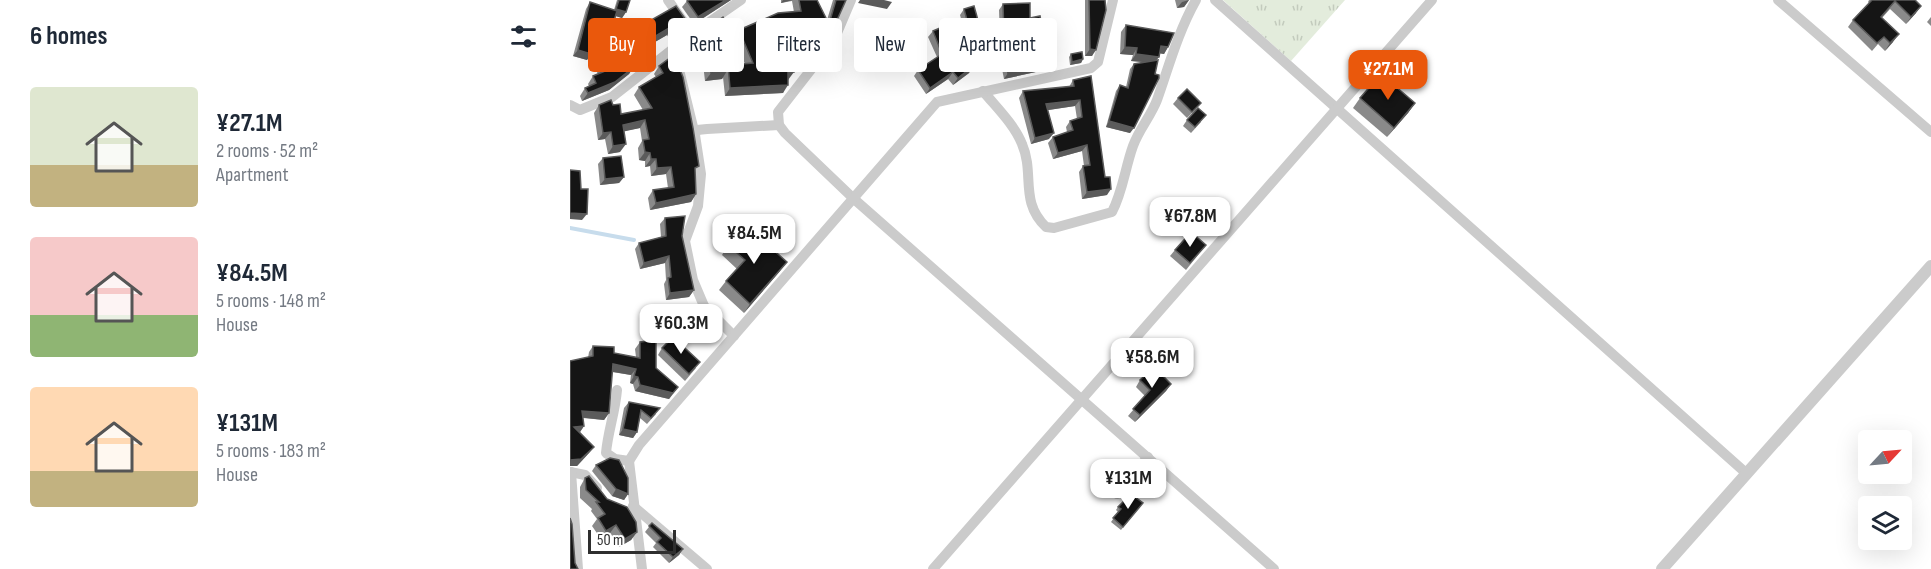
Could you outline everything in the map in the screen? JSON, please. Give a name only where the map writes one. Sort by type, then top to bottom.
[{"type":"street","points":[[668,0],[681,18]]},
{"type":"street","points":[[715,18],[741,0]]},
{"type":"street","points":[[851,0],[834,40],[778,112],[779,125],[854,199],[1274,569]]},
{"type":"street","points":[[642,569],[629,508],[628,461],[639,445],[937,102],[1091,68],[1098,62],[1113,0]]},
{"type":"street","points":[[983,91],[1022,142],[1026,155],[1030,206],[1046,227],[1054,228],[1112,212],[1122,193],[1125,169],[1137,137],[1152,113],[1166,68],[1196,0]]},
{"type":"street","points":[[1215,0],[1746,473]]},
{"type":"street","points":[[933,569],[1432,0]]},
{"type":"street","points":[[1778,0],[1931,132]]},
{"type":"street","points":[[570,105],[580,110],[612,97],[668,53]]},
{"type":"street","points":[[681,72],[685,83],[701,174],[698,206],[685,241],[693,280],[704,306],[734,336]]},
{"type":"street","points":[[695,135],[697,130],[779,125]]},
{"type":"street","points":[[1662,569],[1931,266]]},
{"type":"street","points":[[617,390],[614,417],[608,426],[606,453],[615,459],[628,461]]},
{"type":"street","points":[[1117,494],[1148,457]]},
{"type":"street","points":[[578,569],[570,472],[585,475],[601,494]]},
{"type":"street","points":[[629,508],[707,569]]},
{"type":"green space","points":[[1223,0],[1345,0],[1291,61]]},
{"type":"building","points":[[619,0],[630,0],[626,12],[616,9]]},
{"type":"building","points":[[726,0],[698,17],[687,1]]},
{"type":"building","points":[[799,0],[817,0],[826,18],[767,18],[778,13],[801,11]]},
{"type":"building","points":[[836,0],[846,0],[838,18],[831,18]]},
{"type":"building","points":[[1089,0],[1105,0],[1106,10],[1096,50],[1090,49]]},
{"type":"building","points":[[1872,0],[1915,0],[1921,6],[1911,17],[1895,1],[1881,17],[1899,34],[1890,43],[1884,37],[1877,43],[1853,20]]},
{"type":"building","points":[[590,2],[617,11],[615,18],[588,18],[588,53],[578,50]]},
{"type":"building","points":[[1030,3],[1030,18],[1003,18],[1003,4]]},
{"type":"building","points":[[676,6],[684,18],[668,18],[668,29],[656,36],[655,18]]},
{"type":"building","points":[[974,6],[977,18],[966,18],[964,9]]},
{"type":"building","points":[[756,23],[756,72],[788,72],[788,85],[730,88],[729,72],[744,72],[744,64],[753,63],[744,42],[744,28]]},
{"type":"building","points":[[1126,25],[1174,33],[1168,47],[1161,46],[1159,57],[1136,54],[1137,48],[1125,47]]},
{"type":"building","points":[[939,28],[939,46],[933,31]]},
{"type":"building","points":[[1082,52],[1083,59],[1072,62],[1071,54]]},
{"type":"building","points":[[939,56],[939,72],[953,72],[930,88],[919,72],[927,72],[927,64]]},
{"type":"building","points":[[668,59],[668,72],[681,72],[683,77],[699,166],[695,168],[696,194],[656,203],[653,190],[674,187],[671,167],[657,168],[656,159],[651,159],[650,153],[645,152],[643,140],[649,139],[645,120],[623,125],[626,144],[613,146],[611,132],[603,133],[599,105],[611,100],[613,105],[620,104],[621,114],[652,108],[639,87],[663,73],[659,66]]},
{"type":"building","points":[[1158,60],[1155,74],[1159,75],[1159,78],[1134,128],[1109,121],[1120,85],[1128,88],[1134,64]]},
{"type":"building","points":[[603,72],[628,72],[615,82],[588,93],[585,88],[596,83],[593,76]]},
{"type":"building","points":[[953,72],[966,72],[958,78]]},
{"type":"building","points":[[1381,74],[1415,103],[1394,128],[1360,98]]},
{"type":"building","points":[[1091,76],[1105,177],[1110,177],[1111,189],[1087,192],[1083,166],[1090,165],[1087,145],[1058,153],[1053,137],[1073,130],[1070,121],[1082,117],[1080,100],[1046,104],[1054,133],[1035,138],[1023,91],[1074,86],[1073,80]]},
{"type":"building","points":[[1187,89],[1201,103],[1192,112],[1178,98]]},
{"type":"building","points":[[1198,108],[1206,115],[1195,127],[1187,120]]},
{"type":"building","points":[[621,156],[624,177],[605,179],[603,158]]},
{"type":"building","points":[[570,170],[580,171],[581,189],[588,189],[587,214],[570,213]]},
{"type":"building","points":[[685,216],[682,236],[694,290],[670,293],[669,256],[644,263],[639,243],[666,236],[665,218]]},
{"type":"building","points":[[746,226],[787,262],[750,304],[726,281],[745,260],[728,245]]},
{"type":"building","points":[[1191,232],[1206,245],[1190,263],[1175,250]]},
{"type":"building","points":[[673,337],[700,362],[689,374],[662,348]]},
{"type":"building","points":[[656,340],[656,368],[678,387],[673,393],[640,385],[638,377],[634,376],[636,369],[613,364],[609,413],[582,411],[584,426],[574,427],[594,447],[581,459],[570,460],[570,361],[593,356],[593,346],[614,347],[614,353],[640,358],[640,342]]},
{"type":"building","points":[[1154,367],[1171,384],[1140,415],[1133,409],[1150,390],[1140,380]]},
{"type":"building","points":[[629,402],[660,408],[651,418],[641,410],[637,432],[623,429]]},
{"type":"building","points":[[610,458],[619,460],[628,478],[628,494],[616,489],[596,465]]},
{"type":"building","points":[[589,476],[607,499],[627,507],[636,522],[637,532],[625,539],[616,525],[606,531],[598,518],[605,514],[596,502],[599,502],[586,490],[585,478]]},
{"type":"building","points":[[1131,494],[1143,503],[1123,527],[1113,518],[1121,509],[1118,507]]},
{"type":"building","points":[[570,518],[575,563],[578,569],[570,569]]},
{"type":"building","points":[[652,523],[683,549],[673,557],[657,542],[661,538],[649,526]]},
{"type":"waterway","points":[[570,228],[634,240]]}]
